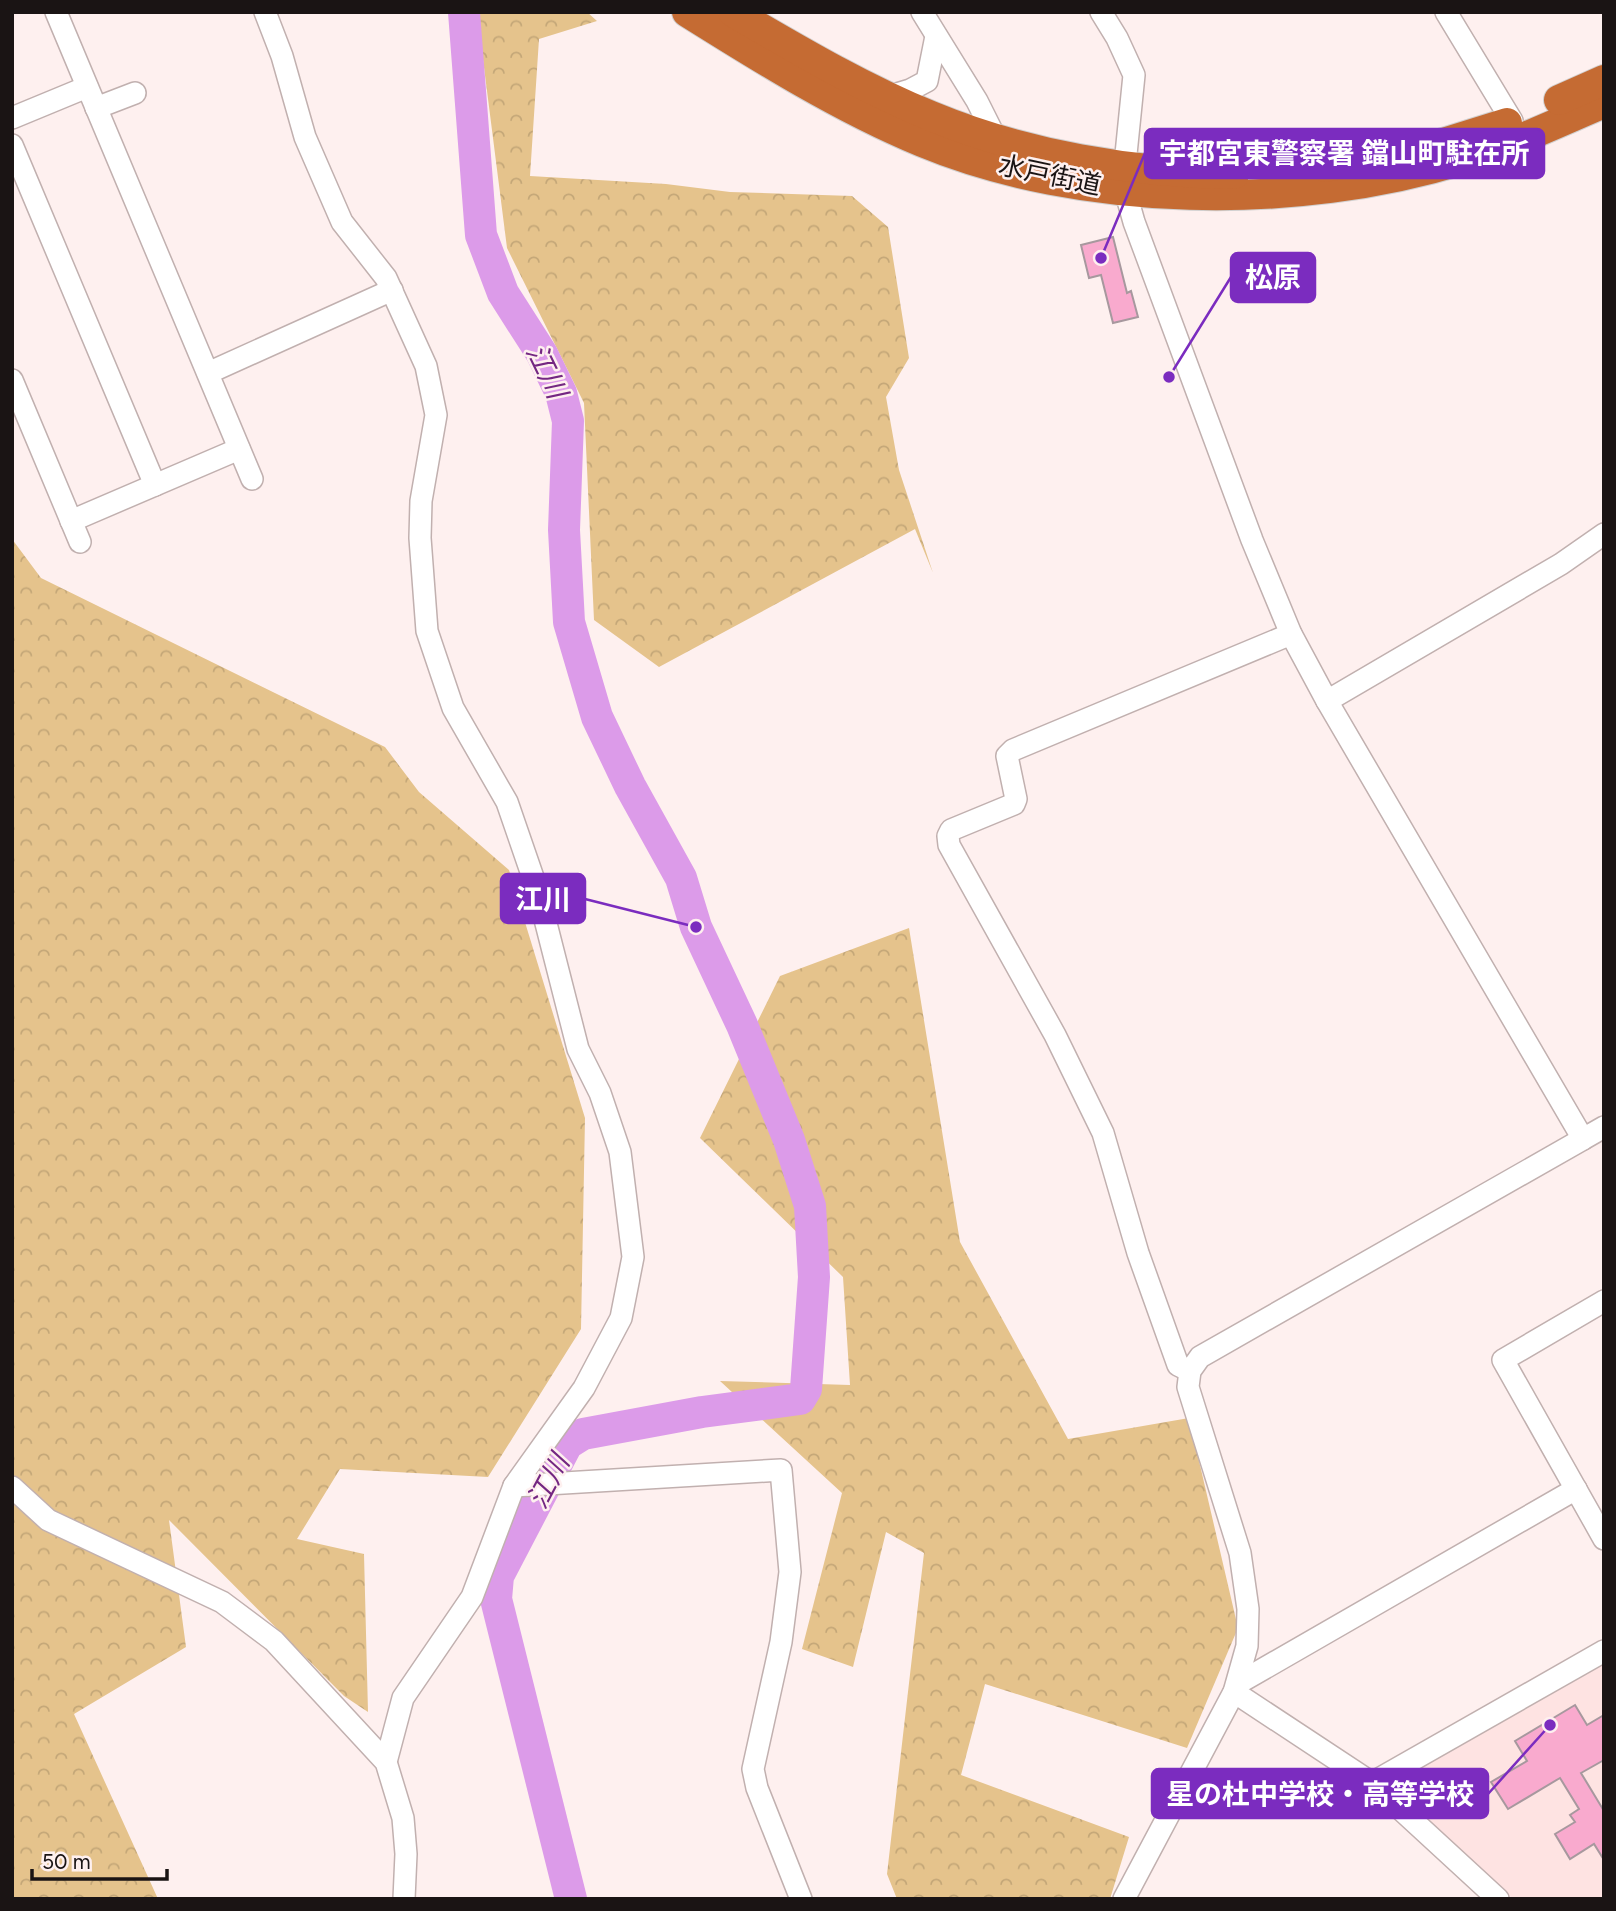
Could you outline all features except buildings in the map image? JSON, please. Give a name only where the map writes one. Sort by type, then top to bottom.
[{"type":"highway","name":"水戸街道","points":[[687,12],[810,87],[881,123],[948,152],[993,151],[1068,157],[1125,177],[1255,194],[1386,179],[1463,160],[1604,103]]},
{"type":"highway","name":"水戸街道","points":[[733,12],[820,63],[930,116],[993,151]]},
{"type":"highway","name":"水戸街道","points":[[1125,177],[1295,172],[1424,149],[1512,121],[1604,80]]},
{"type":"street","points":[[56,12],[252,479]]},
{"type":"street","points":[[265,12],[282,56],[305,137],[342,222],[386,278],[426,366],[436,415],[421,502],[420,538],[427,631],[453,708],[507,802],[538,892],[578,1049],[600,1093],[621,1152],[633,1257],[621,1318],[584,1388],[514,1486],[472,1597],[402,1698],[386,1762]]},
{"type":"street","points":[[922,12],[977,101],[993,151]]},
{"type":"street","points":[[1101,12],[1117,38],[1134,75],[1125,177],[1169,320],[1291,634],[1327,701],[1583,1139]]},
{"type":"street","points":[[1446,12],[1512,121]]},
{"type":"street","points":[[890,96],[927,81],[936,36]]},
{"type":"street","points":[[12,118],[87,87]]},
{"type":"street","points":[[96,108],[135,93]]},
{"type":"street","points":[[12,145],[155,485]]},
{"type":"street","points":[[208,373],[392,290]]},
{"type":"street","points":[[12,380],[80,542]]},
{"type":"street","points":[[71,521],[239,449]]},
{"type":"street","points":[[1327,701],[1561,564],[1604,534]]},
{"type":"street","points":[[1190,1371],[1178,1365],[1138,1254],[1103,1133],[1055,1035],[949,845],[948,836],[951,830],[1014,804],[1016,799],[1007,756],[1013,750],[1291,634]]},
{"type":"street","points":[[1124,1899],[1235,1688],[1247,1646],[1248,1609],[1240,1553],[1188,1387],[1190,1371],[1200,1357],[1604,1127]]},
{"type":"street","points":[[1604,1301],[1503,1360],[1604,1539]]},
{"type":"street","points":[[514,1486],[781,1470],[790,1572],[781,1642],[752,1769],[801,1899]]},
{"type":"street","points":[[12,1487],[48,1520],[222,1602],[274,1641],[386,1762],[403,1818],[406,1854],[404,1899]]},
{"type":"street","points":[[1235,1688],[1576,1489]]},
{"type":"street","points":[[1372,1783],[1604,1651]]},
{"type":"street","points":[[1235,1688],[1372,1783],[1497,1899]]},
{"type":"shaded area","points":[[1604,1664],[1604,1899],[1513,1899],[1388,1786]]},
{"type":"green space","points":[[480,12],[587,12],[597,21],[539,39],[530,176],[666,184],[730,192],[852,196],[888,227],[909,358],[886,397],[899,470],[933,573],[915,529],[659,667],[594,620],[584,403],[507,248],[480,36]]},
{"type":"green space","points":[[12,539],[41,578],[385,747],[419,792],[509,870],[585,1118],[581,1329],[488,1477],[340,1469],[297,1539],[364,1554],[368,1712],[344,1696],[169,1520],[186,1647],[74,1714],[158,1899],[12,1899]]},
{"type":"green space","points":[[909,928],[960,1242],[1068,1439],[1189,1418],[1238,1628],[1187,1748],[985,1684],[961,1775],[1129,1837],[1110,1899],[897,1899],[887,1874],[924,1553],[886,1532],[853,1667],[802,1649],[842,1493],[720,1381],[850,1385],[843,1277],[700,1138],[780,976]]},
{"type":"waterway","name":"江川","points":[[464,12],[481,235],[503,293],[542,354],[561,393],[568,421],[564,530],[569,622],[597,717],[630,786],[681,878],[696,927],[742,1025],[789,1140],[810,1206],[814,1277],[806,1389],[800,1399],[702,1412],[583,1434],[567,1444],[498,1576],[496,1599],[571,1899]]},
{"type":"place","name":"宇都宮東警察署 鐺山町駐在所","points":[[1101,258]]},
{"type":"place","name":"松原","points":[[1169,377]]},
{"type":"place","name":"江川","points":[[696,927]]},
{"type":"place","name":"星の杜中学校・高等学校","points":[[1550,1725]]}]
